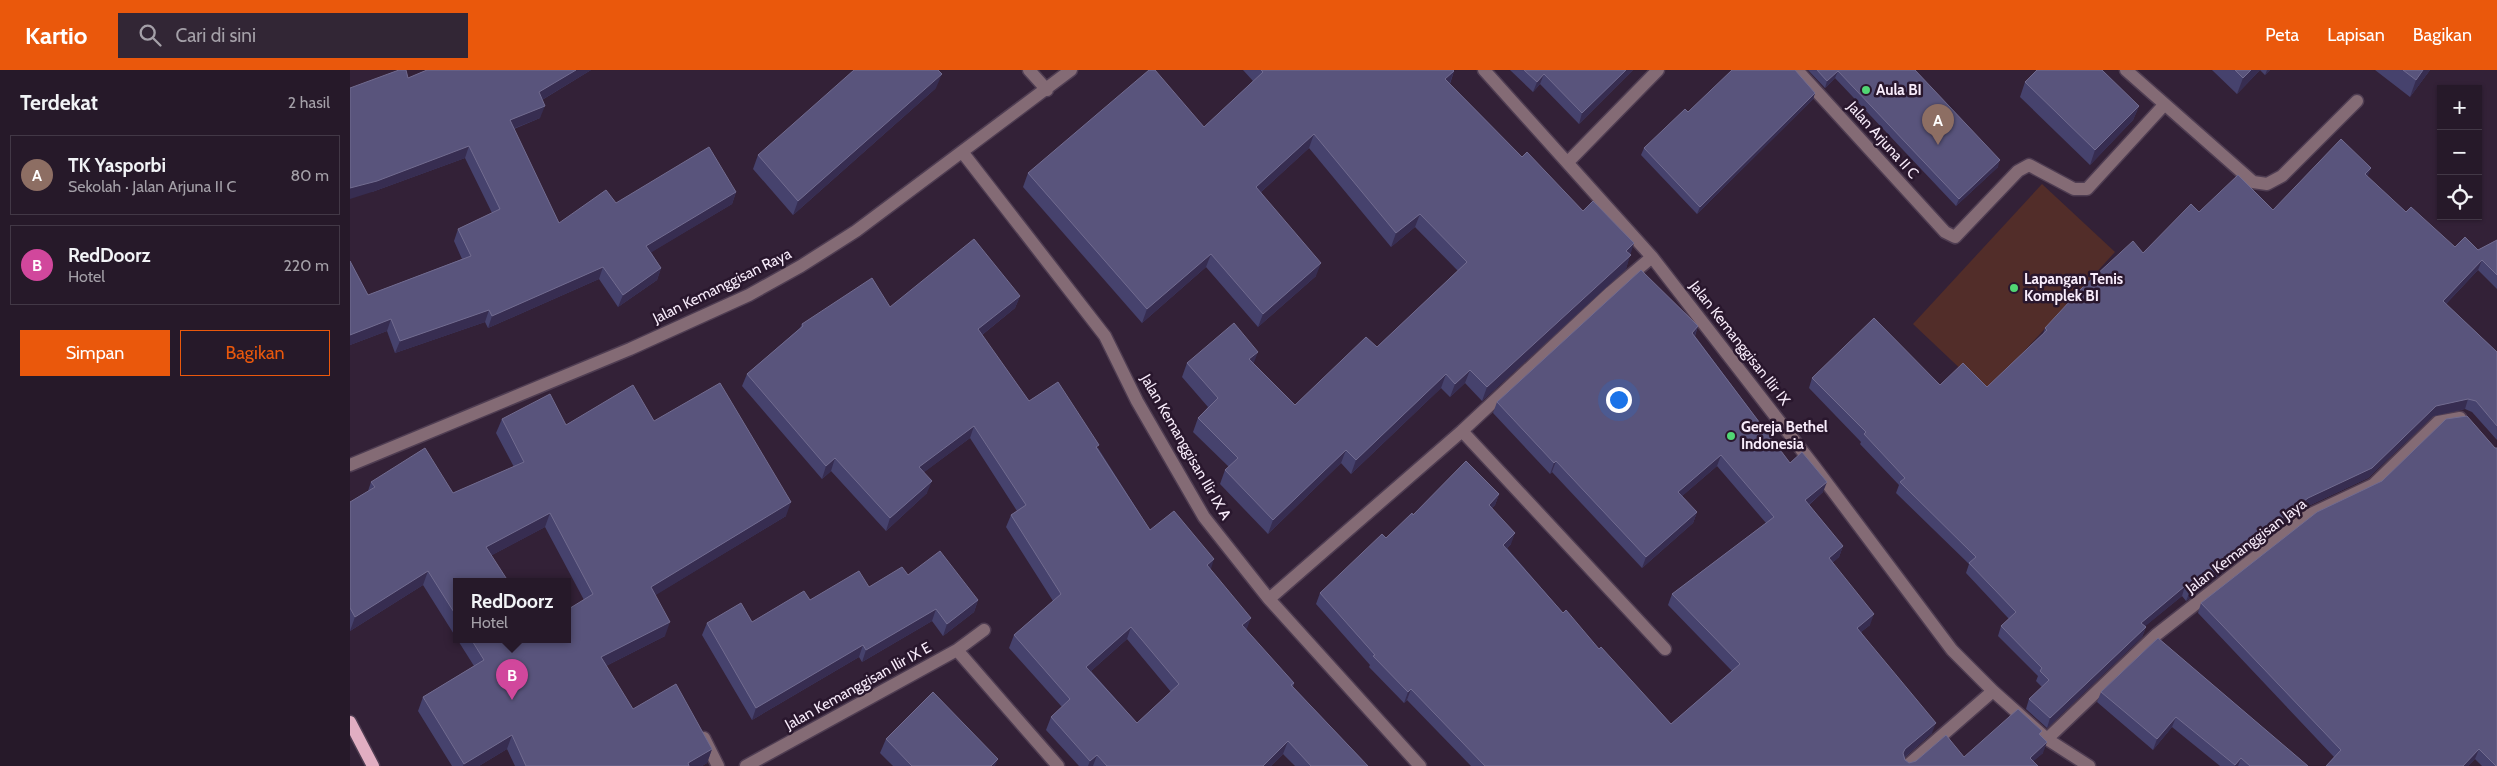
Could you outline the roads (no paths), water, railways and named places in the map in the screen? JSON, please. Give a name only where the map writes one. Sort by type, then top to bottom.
[{"type":"main road","points":[[350,722],[373,766]]},
{"type":"street","points":[[1029,70],[1047,90]]},
{"type":"street","name":"Jalan Kemanggisan Raya","points":[[350,465],[630,349],[749,294],[801,266],[856,231],[963,153],[1071,70]]},
{"type":"street","name":"Jalan Kemanggisan Ilir IX","points":[[1484,70],[1652,257],[1814,466],[1952,650],[1993,691],[2047,739],[2089,766]]},
{"type":"street","points":[[1568,162],[1658,70]]},
{"type":"street","name":"Jalan Arjuna II C","points":[[1797,70],[1945,232],[1955,237],[2018,171],[2029,165],[2074,189],[2087,190],[2164,106]]},
{"type":"street","points":[[2126,70],[2164,106],[2253,182],[2267,184],[2282,176],[2357,101]]},
{"type":"street","name":"Jalan Kemanggisan Ilir IX A","points":[[963,153],[1105,336],[1137,401],[1204,517],[1269,599],[1420,766]]},
{"type":"street","points":[[1269,599],[1462,431],[1611,292],[1652,257]]},
{"type":"street","name":"Jalan Kemanggisan Jaya","points":[[2047,739],[2156,635],[2310,515],[2373,485],[2438,422],[2466,417],[2472,424]]},
{"type":"street","points":[[1462,431],[1664,649]]},
{"type":"street","name":"Jalan Kemanggisan Ilir IX E","points":[[746,766],[957,650],[984,630]]},
{"type":"street","points":[[957,650],[1058,766]]},
{"type":"street","points":[[1907,766],[1993,691]]},
{"type":"street","points":[[700,731],[718,766]]},
{"type":"place","name":"Aula BI","points":[[1866,90]]},
{"type":"place","name":"TK Yasporbi","points":[[1938,145]]},
{"type":"place","name":"Lapangan Tenis Komplek BI","points":[[2014,288]]},
{"type":"place","name":"Gereja Bethel Indonesia","points":[[1731,436]]},
{"type":"place","name":"RedDoorz","points":[[512,700]]}]
